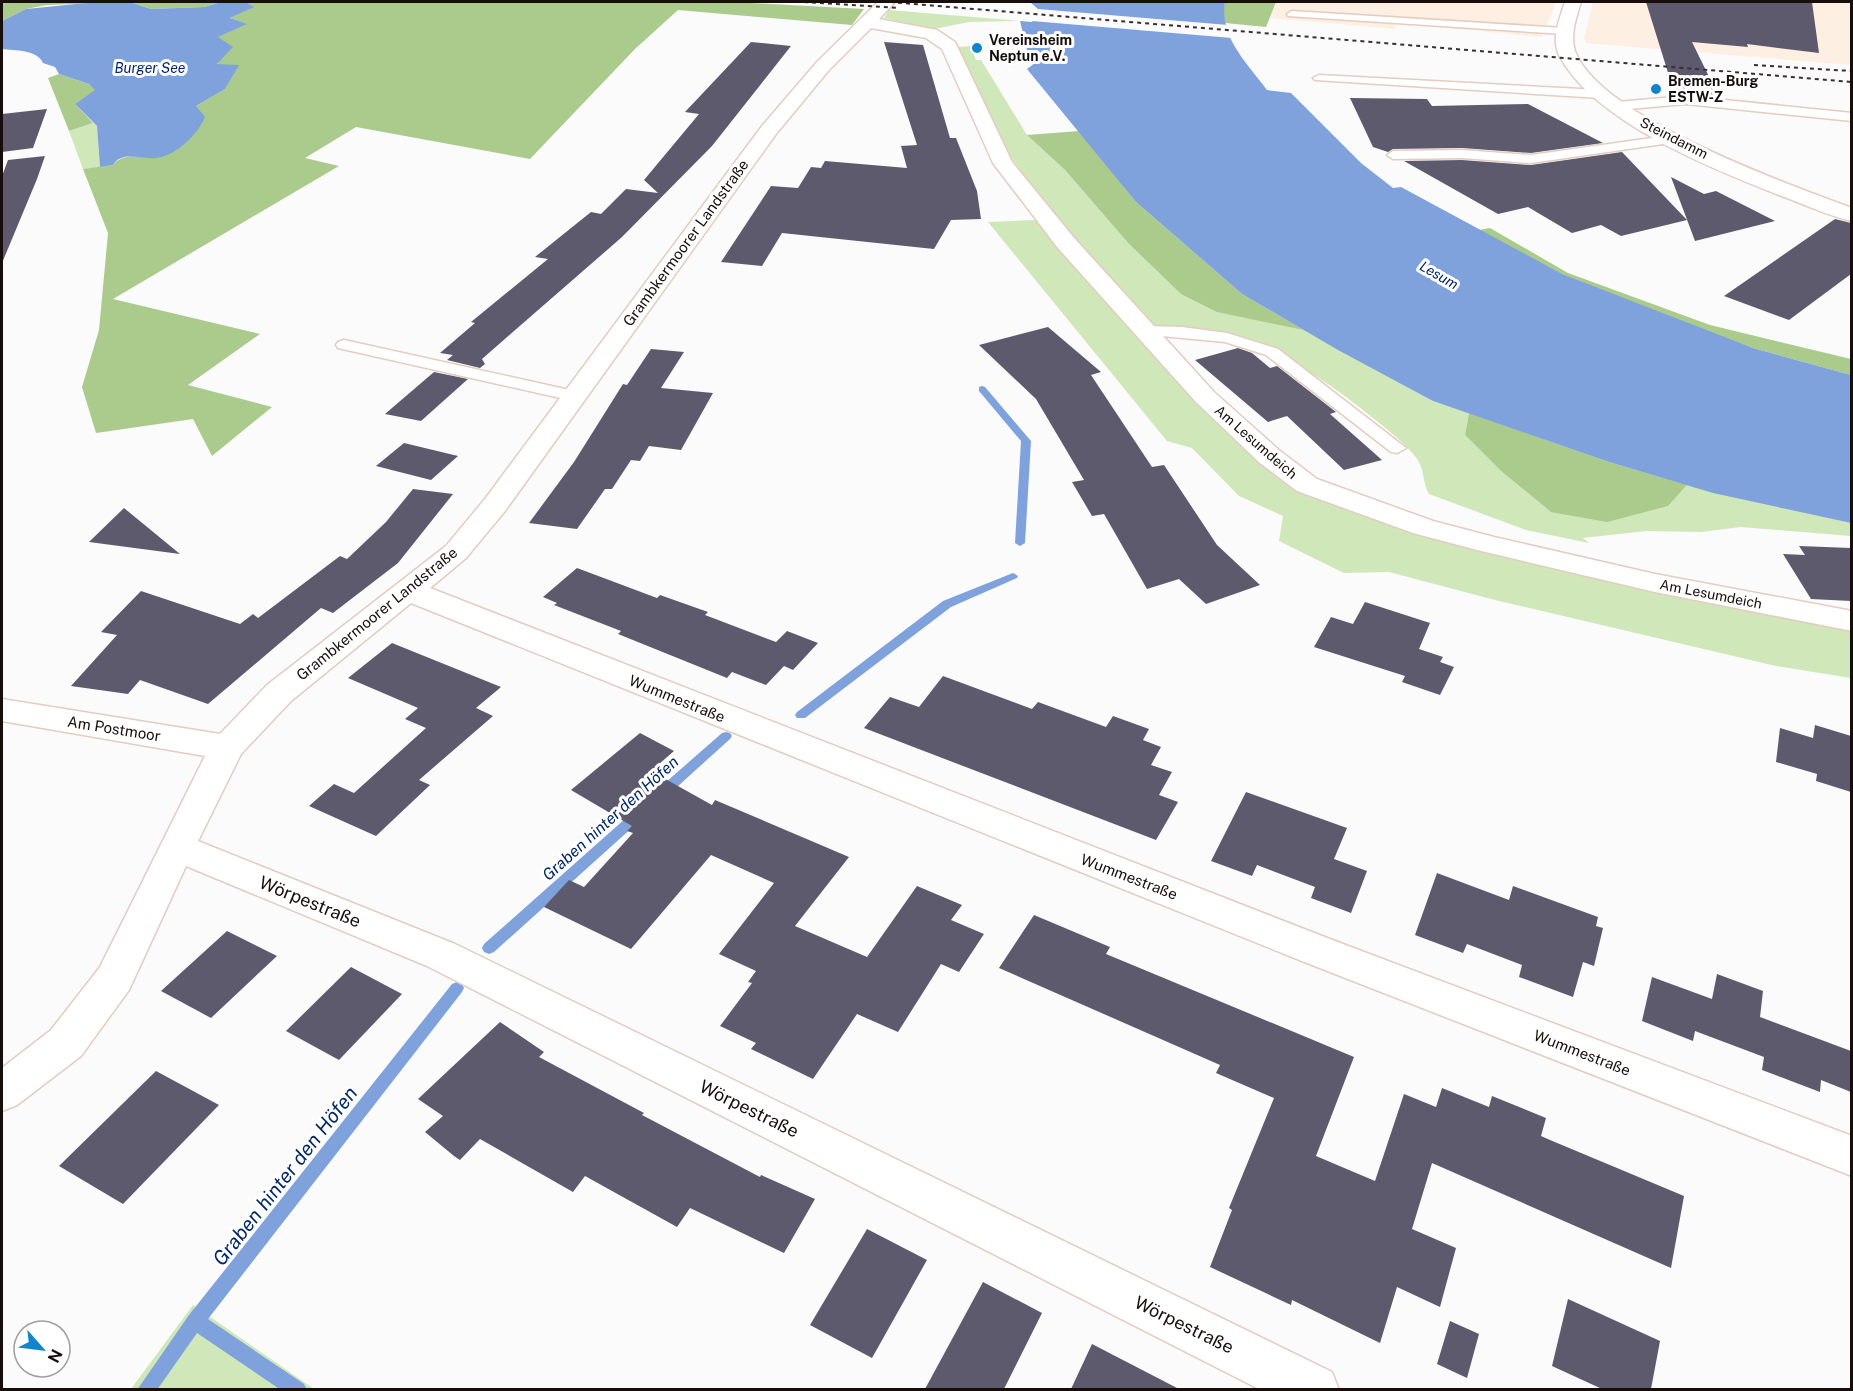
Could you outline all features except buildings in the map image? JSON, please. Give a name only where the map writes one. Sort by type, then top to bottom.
[{"type":"street","name":"Grambkermoorer Landstraße","points":[[2,1092],[66,1043],[115,978],[176,847],[227,747],[279,693],[409,591],[462,544],[495,505],[769,130],[824,66],[887,2]]},
{"type":"street","points":[[1564,31],[1573,2]]},
{"type":"street","name":"Am Lesumdeich","points":[[867,22],[931,34],[950,46],[1003,163],[1066,243],[1205,398],[1270,457],[1307,485],[1423,527],[1491,545],[1655,583],[1851,621]]},
{"type":"street","name":"Steindamm","points":[[1564,31],[1567,53],[1575,68],[1600,94],[1617,106],[1673,138],[1763,181],[1851,215]]},
{"type":"street","name":"Wummestraße","points":[[409,591],[1299,944],[1851,1156]]},
{"type":"street","name":"Am Postmoor","points":[[2,710],[227,747]]},
{"type":"street","name":"Wörpestraße","points":[[176,847],[441,955],[1314,1389]]},
{"type":"lane","points":[[1292,14],[1564,31]]},
{"type":"lane","points":[[1319,78],[1600,94]]},
{"type":"lane","points":[[1617,106],[1686,100],[1851,117]]},
{"type":"lane","points":[[1393,155],[1462,154],[1531,159],[1673,138]]},
{"type":"lane","points":[[1145,331],[1182,332],[1227,338],[1272,352],[1397,448]]},
{"type":"lane","points":[[344,345],[574,396]]},
{"type":"shaded area","points":[[1276,2],[1556,2],[1542,37],[1396,23],[1395,29],[1270,18]]},
{"type":"shaded area","points":[[1593,2],[1851,2],[1851,65],[1586,43],[1584,38]]},
{"type":"green space","points":[[130,2],[47,5],[26,9],[2,21],[2,3]]},
{"type":"green space","points":[[130,2],[221,2],[204,7],[151,9]]},
{"type":"green space","points":[[246,2],[733,2],[864,9],[852,25],[678,10],[635,49],[530,159],[356,127],[305,158],[339,166],[113,299],[260,334],[188,385],[272,407],[212,456],[193,419],[96,433],[82,387],[99,330],[108,233],[83,169],[113,165],[127,157],[158,158],[196,106],[225,89],[238,65],[220,66],[217,63],[217,37],[246,24],[230,18],[253,7]]},
{"type":"green space","points":[[1225,2],[1276,2],[1266,27],[1225,23],[1222,16]]},
{"type":"green space","points":[[889,10],[1020,21],[969,22],[934,29],[884,18]]},
{"type":"green space","points":[[970,46],[976,60],[981,60],[1027,135],[1065,170],[1129,244],[1181,294],[1304,330],[1433,401],[1469,413],[1465,435],[1501,471],[1551,512],[1668,506],[1687,485],[1851,523],[1851,536],[1741,527],[1701,532],[1646,531],[1583,538],[1589,543],[1526,530],[1429,494],[1418,460],[1401,441],[1341,393],[1286,359],[1258,346],[1199,330],[1131,327],[1300,489],[1380,522],[1444,541],[1597,578],[1851,630],[1851,678],[1776,666],[1495,600],[1389,572],[1344,573],[1279,541],[1283,516],[1239,496],[1192,448],[1167,441],[988,222],[1056,219],[1002,145],[957,47]]},
{"type":"green space","points":[[59,74],[89,84],[96,90],[75,104],[93,123],[69,131],[48,78]]},
{"type":"green space","points":[[93,123],[97,126],[100,167],[83,169],[69,131]]},
{"type":"green space","points":[[1079,131],[1136,202],[1242,294],[1304,330],[1217,312],[1181,294],[1129,244],[1065,170],[1027,135]]},
{"type":"green space","points":[[1490,228],[1568,273],[1710,325],[1851,359],[1851,375],[1753,348],[1671,319],[1561,274],[1479,230]]},
{"type":"green space","points":[[1469,413],[1609,462],[1687,485],[1668,506],[1607,522],[1551,512],[1501,471],[1465,435]]},
{"type":"green space","points":[[193,1305],[314,1389],[131,1389]]},
{"type":"water","name":"Burger See","points":[[96,2],[130,2],[151,9],[204,7],[221,2],[246,2],[254,7],[230,18],[247,24],[218,37],[233,47],[217,64],[239,65],[225,89],[196,106],[205,117],[202,124],[186,143],[172,153],[157,158],[127,157],[117,160],[113,165],[100,167],[97,126],[75,104],[95,90],[89,84],[59,74],[55,67],[43,63],[36,55],[2,49],[2,21],[26,9]]},
{"type":"water","name":"Lesum","points":[[1030,2],[1225,2],[1224,15],[1230,38],[1243,60],[1267,90],[1291,93],[1361,163],[1393,188],[1401,187],[1562,274],[1753,348],[1851,375],[1851,523],[1713,493],[1609,462],[1433,401],[1338,350],[1242,294],[1136,202],[1027,69],[1035,63],[1027,50],[1020,21],[1032,22],[1039,10]]},
{"type":"pier","points":[[1038,9],[1228,25],[1232,38],[1032,21]]},
{"type":"waterway","name":"Graben hinter den Höfen","points":[[982,389],[1026,441],[1020,543]]},
{"type":"waterway","name":"Graben hinter den Höfen","points":[[801,715],[947,604],[1013,576]]},
{"type":"waterway","name":"Graben hinter den Höfen","points":[[662,793],[726,736]]},
{"type":"waterway","name":"Graben hinter den Höfen","points":[[489,948],[640,813]]},
{"type":"waterway","name":"Graben hinter den Höfen","points":[[195,1321],[457,988]]},
{"type":"waterway","name":"Graben hinter den Höfen","points":[[146,1390],[195,1321]]},
{"type":"waterway","points":[[195,1321],[298,1390]]},
{"type":"railway","points":[[804,2],[899,8]]},
{"type":"railway","points":[[890,2],[1852,82]]},
{"type":"railway","points":[[1754,65],[1852,71]]},
{"type":"place","name":"Vereinsheim Neptun e.V.","points":[[977,48]]},
{"type":"place","name":"Bremen-Burg ESTW-Z","points":[[1656,89]]}]
